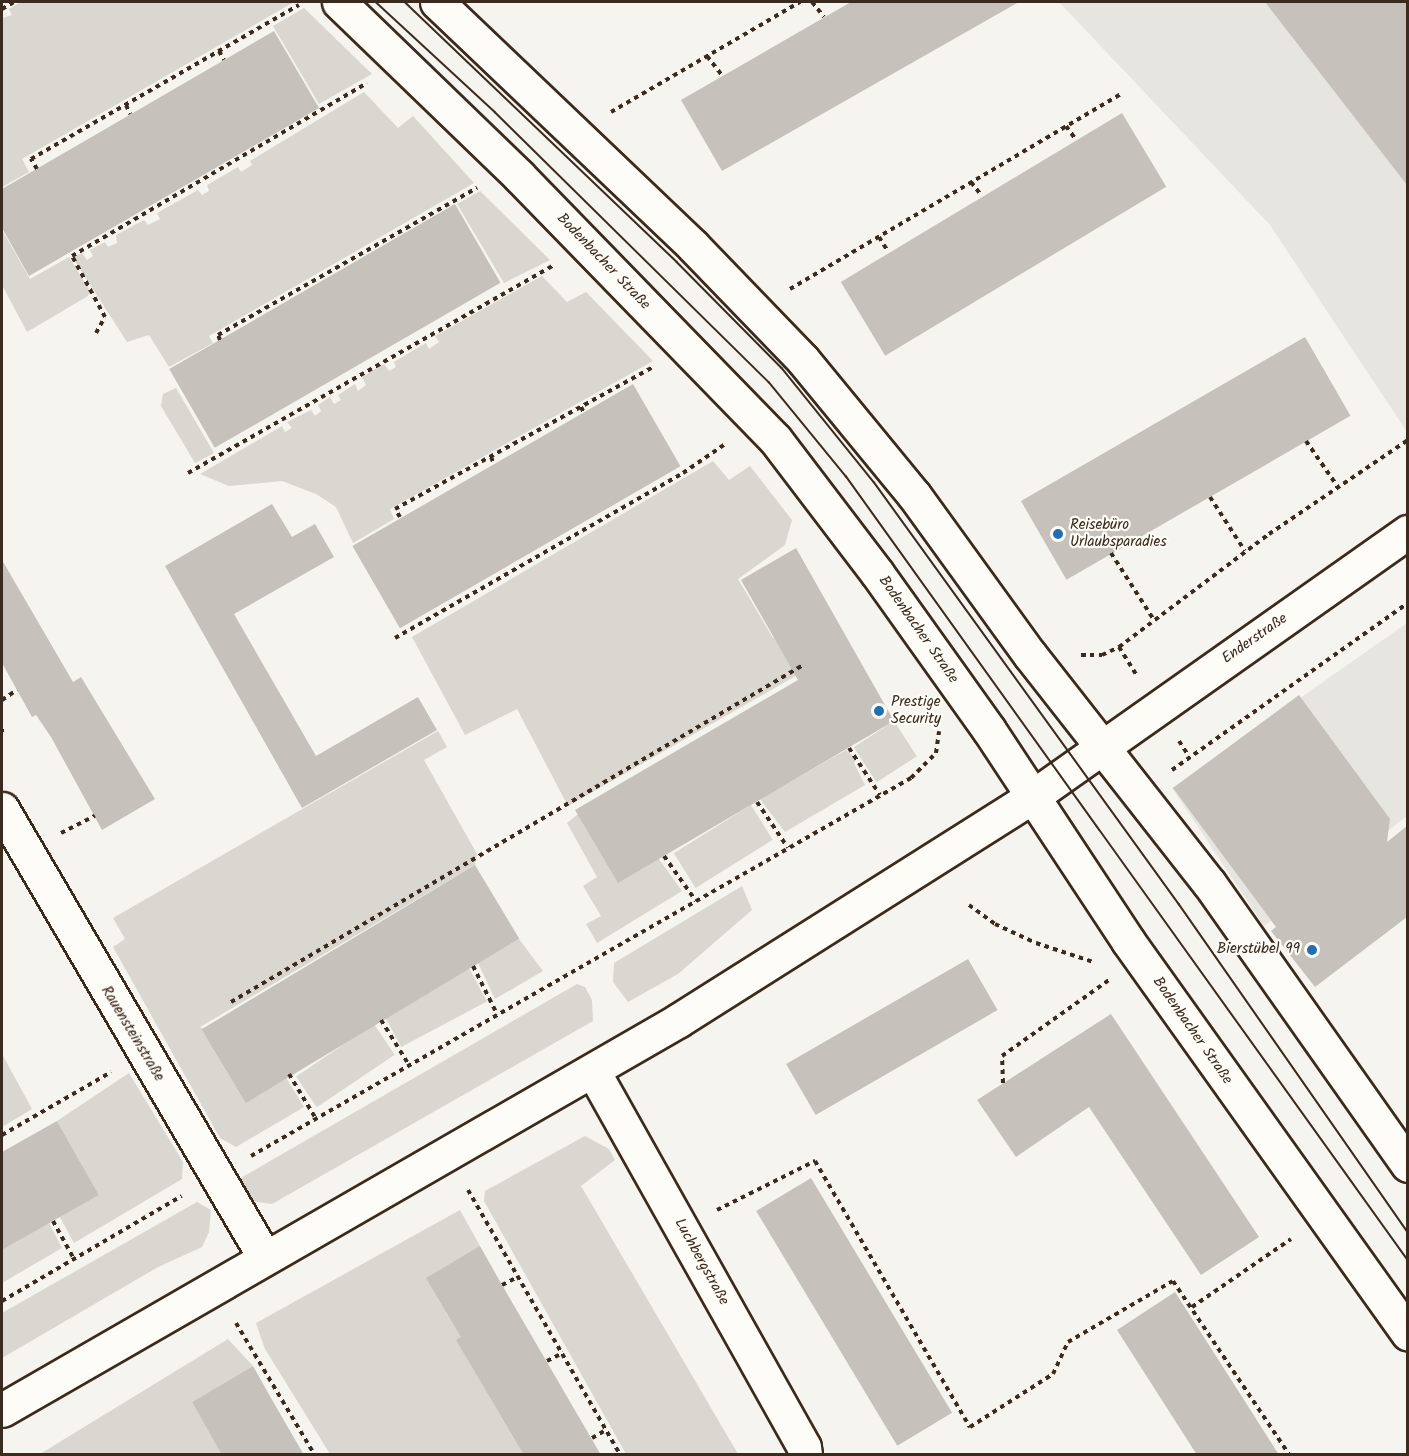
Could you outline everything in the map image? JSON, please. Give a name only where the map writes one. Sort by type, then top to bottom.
[{"type":"street","name":"Bodenbacher Straße","points":[[339,2],[511,168],[759,420],[877,573],[1032,797],[1128,941],[1407,1333]]},
{"type":"street","points":[[436,2],[693,246],[804,360],[914,495],[1103,747],[1209,883],[1407,1165]]},
{"type":"street","name":"Enderstraße","points":[[2,1410],[593,1071],[1032,797],[1407,532]]},
{"type":"street","name":"Rauensteinstraße","points":[[2,809],[143,1054],[265,1258]]},
{"type":"street","name":"Luchbergstraße","points":[[593,1071],[804,1447],[805,1455]]},
{"type":"path","points":[[2,9],[14,2]]},
{"type":"path","points":[[37,169],[31,159],[305,2]]},
{"type":"path","points":[[612,112],[800,2]]},
{"type":"path","points":[[812,2],[824,17]]},
{"type":"path","points":[[219,51],[224,60]]},
{"type":"path","points":[[707,56],[722,75]]},
{"type":"path","points":[[96,333],[105,317],[72,256],[371,81]]},
{"type":"path","points":[[788,290],[1123,93]]},
{"type":"path","points":[[126,105],[130,114]]},
{"type":"path","points":[[1066,126],[1076,140]]},
{"type":"path","points":[[220,340],[218,335],[310,285],[488,182]]},
{"type":"path","points":[[971,182],[981,195]]},
{"type":"path","points":[[879,237],[887,250]]},
{"type":"path","points":[[188,473],[563,260]]},
{"type":"path","points":[[400,517],[395,509],[662,362]]},
{"type":"path","points":[[581,407],[584,413]]},
{"type":"path","points":[[1075,652],[1084,656],[1102,655],[1407,440]]},
{"type":"path","points":[[1306,441],[1338,488]]},
{"type":"path","points":[[395,638],[683,472],[727,442]]},
{"type":"path","points":[[491,457],[494,464]]},
{"type":"path","points":[[1210,496],[1246,552]]},
{"type":"path","points":[[1111,553],[1154,620]]},
{"type":"path","points":[[1167,779],[1188,755],[1407,603]]},
{"type":"path","points":[[231,1002],[803,665]]},
{"type":"path","points":[[2,700],[17,690]]},
{"type":"path","points":[[2,1300],[911,778],[936,753],[939,731]]},
{"type":"path","points":[[849,748],[880,795]]},
{"type":"path","points":[[757,802],[788,848]]},
{"type":"path","points":[[51,838],[95,816]]},
{"type":"path","points":[[664,856],[696,901]]},
{"type":"path","points":[[969,905],[995,924],[1036,943],[1098,963]]},
{"type":"path","points":[[473,966],[497,1014]]},
{"type":"path","points":[[1003,1083],[1002,1056],[1118,974]]},
{"type":"path","points":[[381,1020],[409,1065]]},
{"type":"path","points":[[2,1135],[143,1054]]},
{"type":"path","points":[[289,1074],[316,1119]]},
{"type":"path","points":[[681,1228],[815,1161],[970,1427],[1053,1374],[1068,1342],[1173,1281],[1289,1455]]},
{"type":"path","points":[[468,1190],[620,1455]]},
{"type":"path","points":[[1192,1307],[1323,1216]]},
{"type":"path","points":[[53,1221],[74,1258]]},
{"type":"path","points":[[502,1285],[518,1277]]},
{"type":"path","points":[[236,1323],[314,1455]]},
{"type":"path","points":[[547,1361],[563,1353]]},
{"type":"path","points":[[592,1438],[606,1430]]},
{"type":"shaded area","points":[[21,2],[294,2],[22,159],[29,172],[2,187],[2,18],[12,15],[9,9]]},
{"type":"shaded area","points":[[1059,2],[1407,2],[1407,432],[1270,225]]},
{"type":"shaded area","points":[[304,8],[372,74],[319,104],[273,26]]},
{"type":"shaded area","points":[[364,92],[398,128],[413,116],[474,183],[209,336],[213,343],[169,367],[149,335],[127,342],[73,258],[82,253],[87,260],[93,256],[90,250],[105,242],[108,247],[117,243],[116,235],[144,220],[148,225],[160,219],[157,213],[198,190],[202,195],[209,191],[207,185],[238,167],[241,172],[252,165],[250,161]]},
{"type":"shaded area","points":[[480,191],[550,260],[504,283],[457,204]]},
{"type":"shaded area","points":[[2,230],[30,279],[69,257],[90,291],[88,296],[27,332],[2,285]]},
{"type":"shaded area","points":[[542,276],[567,302],[586,292],[653,361],[390,509],[394,519],[353,543],[336,507],[316,494],[282,481],[229,486],[200,474],[282,426],[285,432],[292,428],[287,422],[311,410],[315,416],[321,411],[318,405],[330,397],[334,404],[341,400],[338,395],[355,384],[358,391],[366,385],[362,377],[384,364],[389,371],[396,367],[394,362],[426,343],[429,349],[439,342],[435,336]]},
{"type":"shaded area","points":[[176,388],[214,453],[195,463],[161,406],[163,394]]},
{"type":"shaded area","points":[[713,461],[729,480],[750,466],[792,520],[785,545],[738,579],[773,638],[798,624],[820,662],[568,806],[517,709],[465,735],[412,637]]},
{"type":"shaded area","points":[[1407,623],[1407,816],[1264,926],[1172,788]]},
{"type":"shaded area","points":[[894,721],[917,756],[877,782],[854,747]]},
{"type":"shaded area","points":[[438,731],[447,747],[424,760],[477,854],[475,865],[200,1027],[285,1076],[304,1107],[236,1147],[220,1138],[113,947],[125,939],[113,918]]},
{"type":"shaded area","points":[[846,750],[856,759],[854,763],[865,785],[785,832],[760,799]]},
{"type":"shaded area","points":[[751,805],[773,840],[696,888],[674,853]]},
{"type":"shaded area","points":[[578,814],[659,859],[682,891],[597,943],[586,924],[601,916],[583,886],[597,877],[567,823]]},
{"type":"shaded area","points":[[742,886],[752,910],[678,974],[628,1002],[613,982],[614,963]]},
{"type":"shaded area","points":[[519,939],[543,971],[495,999],[478,963]]},
{"type":"shaded area","points":[[469,968],[487,1002],[401,1047],[383,1014]]},
{"type":"shaded area","points":[[577,984],[585,987],[592,1000],[593,1021],[272,1204],[250,1201],[232,1183]]},
{"type":"shaded area","points":[[374,1024],[395,1055],[317,1107],[296,1077]]},
{"type":"shaded area","points":[[2,1054],[32,1109],[2,1127]]},
{"type":"shaded area","points":[[129,1073],[183,1162],[182,1179],[74,1243],[60,1217],[99,1195],[57,1121]]},
{"type":"shaded area","points":[[585,1136],[609,1149],[615,1160],[581,1186],[738,1454],[626,1454],[484,1201],[485,1191]]},
{"type":"shaded area","points":[[197,1202],[211,1210],[209,1232],[202,1247],[158,1267],[2,1358],[2,1313]]},
{"type":"shaded area","points":[[460,1210],[480,1246],[461,1337],[528,1454],[330,1454],[265,1349],[256,1323]]},
{"type":"shaded area","points":[[49,1223],[62,1248],[2,1283],[2,1250]]},
{"type":"shaded area","points":[[228,1339],[253,1366],[192,1402],[222,1454],[40,1454]]},
{"type":"building","points":[[851,2],[1019,2],[722,171],[681,100]]},
{"type":"building","points":[[1265,2],[1407,2],[1407,185]]},
{"type":"building","points":[[274,31],[319,108],[29,276],[2,228],[2,189]]},
{"type":"building","points":[[1122,113],[1166,187],[885,356],[841,282]]},
{"type":"building","points":[[455,204],[500,283],[215,448],[169,369]]},
{"type":"building","points":[[1305,337],[1350,416],[1066,580],[1021,501]]},
{"type":"building","points":[[633,384],[680,466],[400,628],[352,546]]},
{"type":"building","points":[[272,504],[292,537],[315,524],[334,557],[234,614],[316,756],[418,697],[437,730],[302,808],[165,566]]},
{"type":"building","points":[[796,548],[894,721],[618,883],[575,810],[798,680],[741,580]]},
{"type":"building","points":[[2,560],[73,682],[81,677],[155,799],[102,830],[51,737],[36,715],[32,717],[2,663]]},
{"type":"building","points":[[1299,695],[1390,819],[1387,842],[1407,826],[1407,917],[1315,987],[1271,931],[1276,927],[1173,788]]},
{"type":"building","points":[[475,865],[519,939],[246,1103],[202,1029]]},
{"type":"building","points":[[968,959],[998,1010],[816,1115],[786,1064]]},
{"type":"building","points":[[1111,1014],[1259,1237],[1201,1275],[1089,1107],[1016,1157],[977,1100]]},
{"type":"building","points":[[57,1121],[99,1195],[2,1250],[2,1152]]},
{"type":"building","points":[[811,1178],[952,1413],[897,1446],[756,1211]]},
{"type":"building","points":[[480,1246],[601,1455],[524,1455],[456,1340],[461,1337],[426,1278]]},
{"type":"building","points":[[1175,1292],[1279,1455],[1197,1455],[1117,1330]]},
{"type":"building","points":[[253,1366],[304,1455],[222,1455],[192,1402]]},
{"type":"tram line","points":[[376,2],[495,112],[769,382],[846,476],[1408,1260]]},
{"type":"tram line","points":[[405,2],[677,262],[782,368],[874,482],[1179,904],[1408,1232]]},
{"type":"place","name":"Reisebüro Urlaubsparadies","points":[[1058,534]]},
{"type":"place","name":"Prestige Security","points":[[879,711]]},
{"type":"place","name":"Bierstübel 99","points":[[1312,950]]}]
